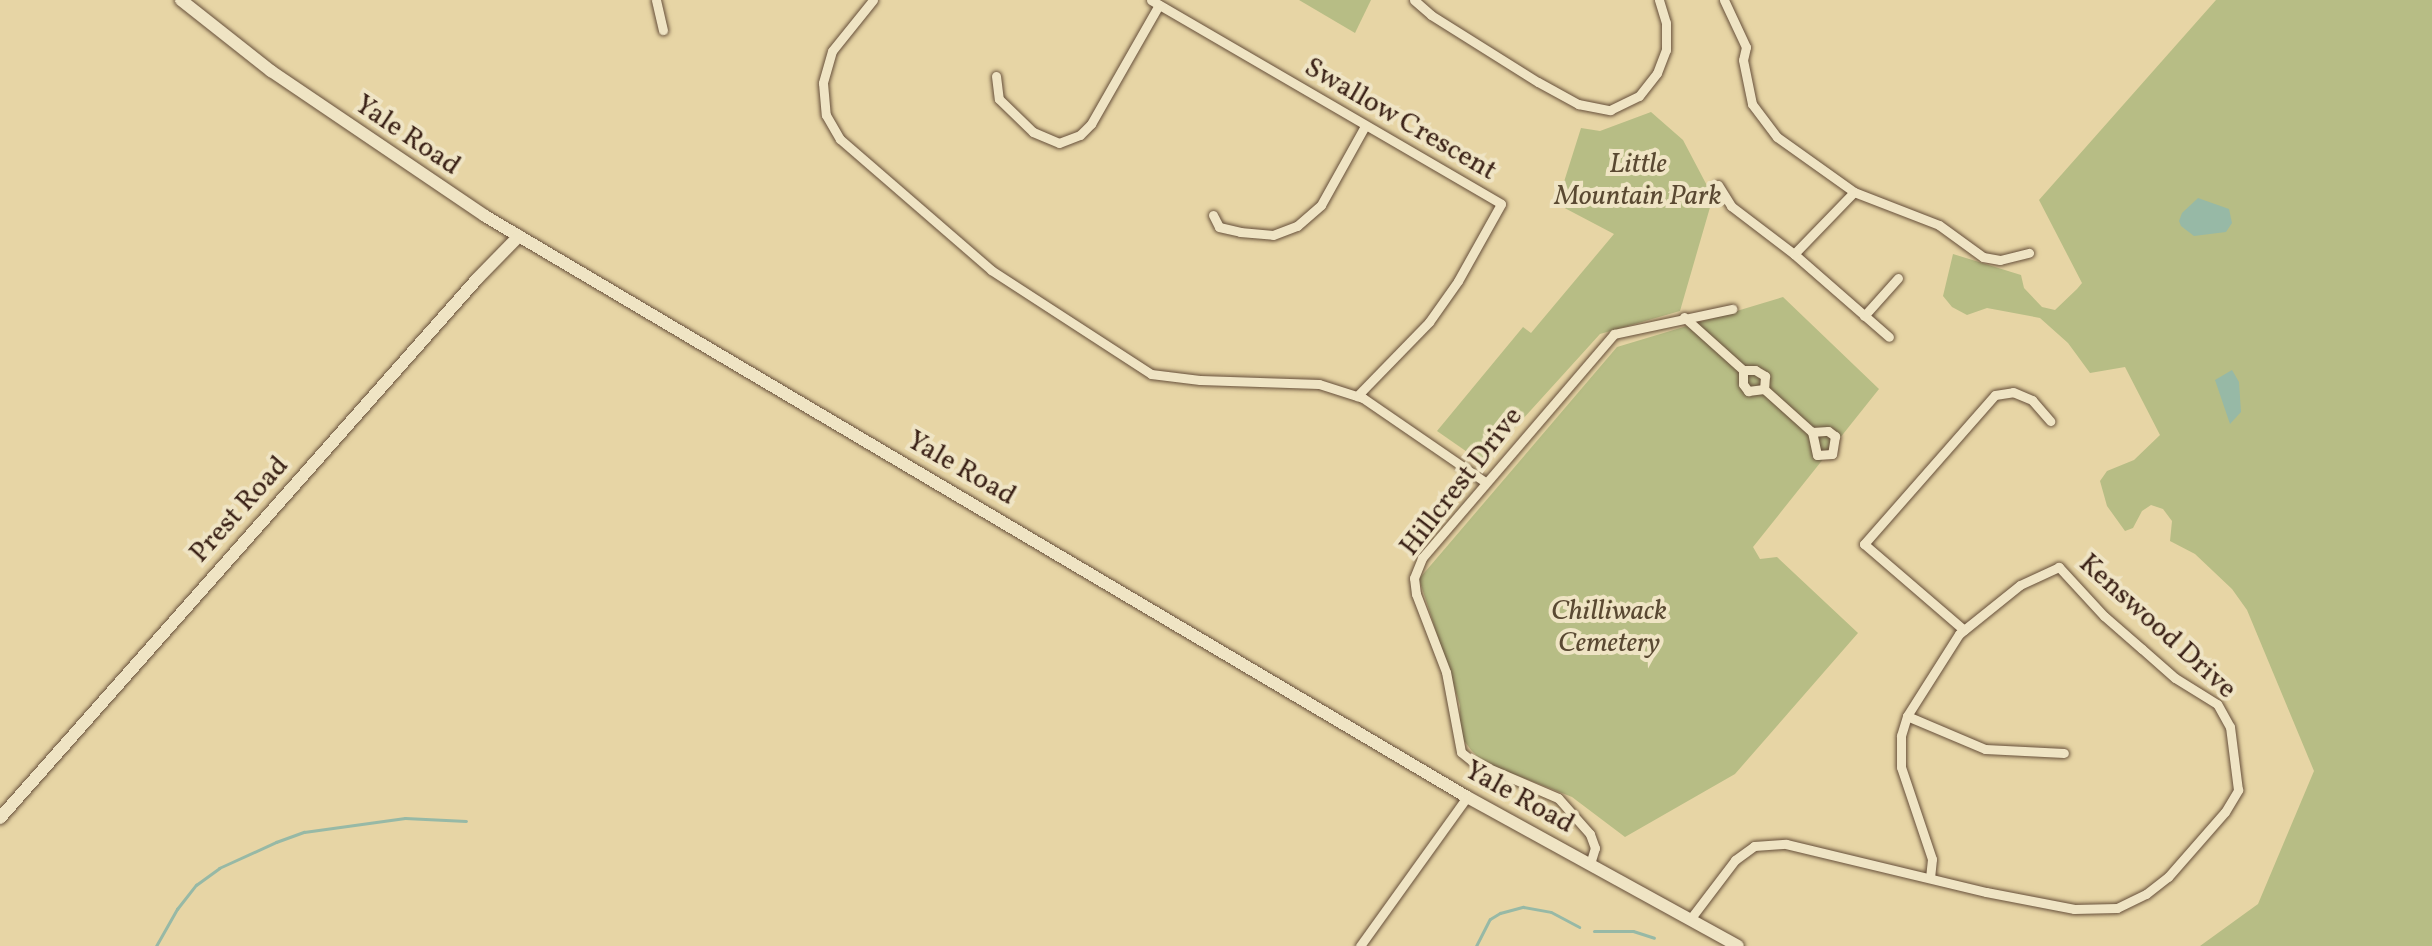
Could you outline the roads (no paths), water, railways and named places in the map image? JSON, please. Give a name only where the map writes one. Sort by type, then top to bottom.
[{"type":"main road","name":"Yale Road","points":[[181,0],[271,71],[434,184],[519,236],[1467,797],[1738,946]]},
{"type":"main road","name":"Prest Road","points":[[0,818],[467,290],[519,236]]},
{"type":"street","points":[[656,0],[663,30]]},
{"type":"street","points":[[873,0],[832,51],[823,83],[826,115],[840,139],[991,270],[1151,374],[1200,380],[1319,384],[1357,396],[1485,482]]},
{"type":"street","points":[[1414,0],[1431,15],[1538,82],[1578,104],[1610,110],[1639,96],[1657,73],[1666,50],[1666,23],[1659,0]]},
{"type":"street","points":[[1724,0],[1746,47],[1743,60],[1752,104],[1777,137],[1854,192],[1939,225],[1983,257],[2000,260],[2029,253]]},
{"type":"street","points":[[996,76],[999,99],[1033,132],[1059,143],[1080,135],[1091,124],[1155,2]]},
{"type":"street","name":"Swallow Crescent","points":[[1155,2],[1501,204],[1458,281],[1429,322],[1357,396]]},
{"type":"street","points":[[1213,215],[1219,227],[1240,232],[1273,235],[1297,226],[1321,205],[1365,126]]},
{"type":"street","points":[[1718,185],[1731,206],[1794,254],[1889,337]]},
{"type":"street","points":[[1794,254],[1854,192]]},
{"type":"street","points":[[1864,316],[1898,278]]},
{"type":"street","name":"Hillcrest Drive","points":[[1590,864],[1595,848],[1590,834],[1558,798],[1490,770],[1461,752],[1446,672],[1416,594],[1414,578],[1422,558],[1614,334],[1732,309]]},
{"type":"street","points":[[1684,317],[1743,370],[1755,370],[1765,376],[1764,389]]},
{"type":"street","points":[[1743,370],[1743,384],[1748,391],[1764,389],[1812,432]]},
{"type":"street","points":[[1964,630],[1864,544],[1995,395],[2013,392],[2032,400],[2050,421]]},
{"type":"street","name":"Kenswood Drive","points":[[1691,918],[1735,860],[1754,846],[1786,844],[1930,878],[2074,909],[2117,908],[2146,894],[2168,877],[2225,812],[2238,790],[2230,727],[2217,704],[2175,678],[2104,616],[2059,567],[2020,585],[1964,630],[1918,694],[1907,716],[1901,736],[1901,767],[1932,859],[1930,878]]},
{"type":"street","points":[[1907,716],[1985,749],[2019,754],[2064,753]]},
{"type":"street","points":[[1360,946],[1467,797]]},
{"type":"waterway","points":[[156,946],[177,909],[196,885],[219,868],[276,842],[304,832],[405,818],[466,821]]},
{"type":"waterway","points":[[1476,946],[1490,919],[1523,907],[1551,912],[1579,927]]},
{"type":"waterway","points":[[1594,931],[1633,931],[1654,938]]},
{"type":"park label","name":"Little Mountain Park","points":[[1638,181]]},
{"type":"park label","name":"Chilliwack Cemetery","points":[[1609,628]]}]
